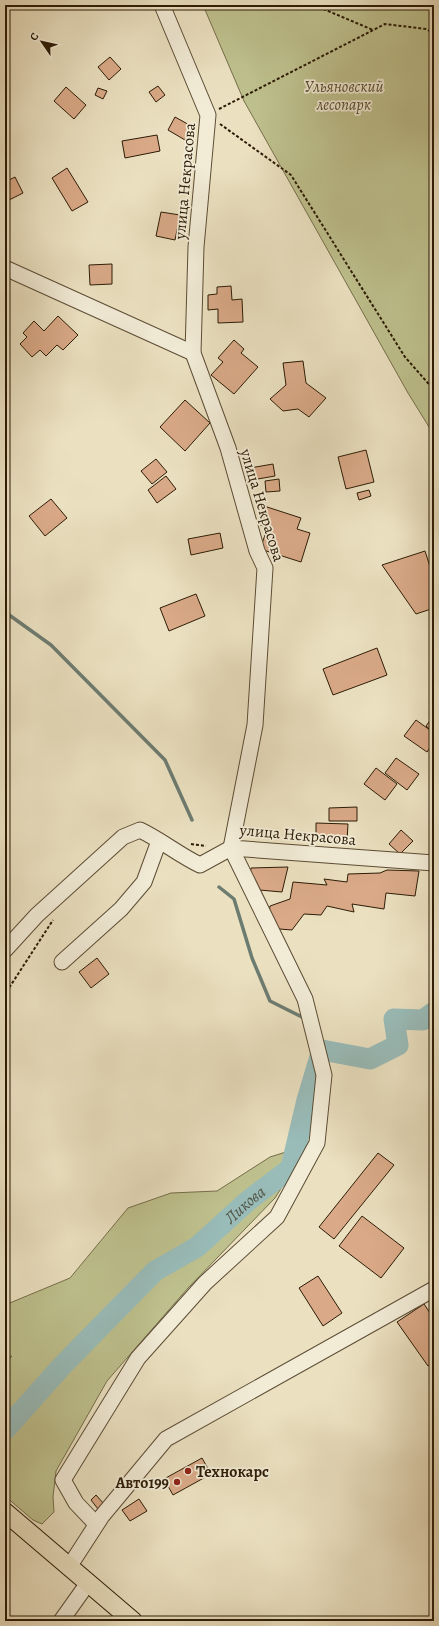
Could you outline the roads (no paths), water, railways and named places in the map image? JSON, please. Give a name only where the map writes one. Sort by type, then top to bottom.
[{"type":"main road","points":[[5,1512],[133,1621]]},
{"type":"street","name":"улица Некрасова","points":[[162,5],[208,115],[196,247],[193,353],[228,448],[257,551],[265,568],[255,725],[232,848],[434,863]]},
{"type":"street","points":[[5,268],[193,353]]},
{"type":"street","points":[[5,950],[37,915],[123,836],[140,830],[182,857],[200,865],[232,848],[305,999],[324,1075],[318,1143],[277,1217],[205,1283],[138,1358],[63,1480],[76,1503],[96,1524]]},
{"type":"street","points":[[62,962],[122,909],[144,882],[159,841]]},
{"type":"street","points":[[69,1566],[96,1524],[133,1477],[166,1439],[434,1289]]},
{"type":"street","points":[[61,1621],[88,1583]]},
{"type":"waterway","points":[[5,612],[51,645],[165,760],[192,820]]},
{"type":"waterway","points":[[219,887],[234,899],[252,958],[270,1001],[306,1019]]},
{"type":"waterway","name":"Ликова","points":[[5,1430],[61,1367],[155,1271],[197,1247],[249,1200],[291,1168],[307,1100],[322,1050],[370,1059],[398,1045],[394,1019],[423,1020],[434,1012]]},
{"type":"place","name":"Технокарс","points":[[188,1471]]},
{"type":"place","name":"Авто199","points":[[177,1482]]},
{"type":"park label","name":"Ульяновский лесопарк","points":[[344,95]]}]
